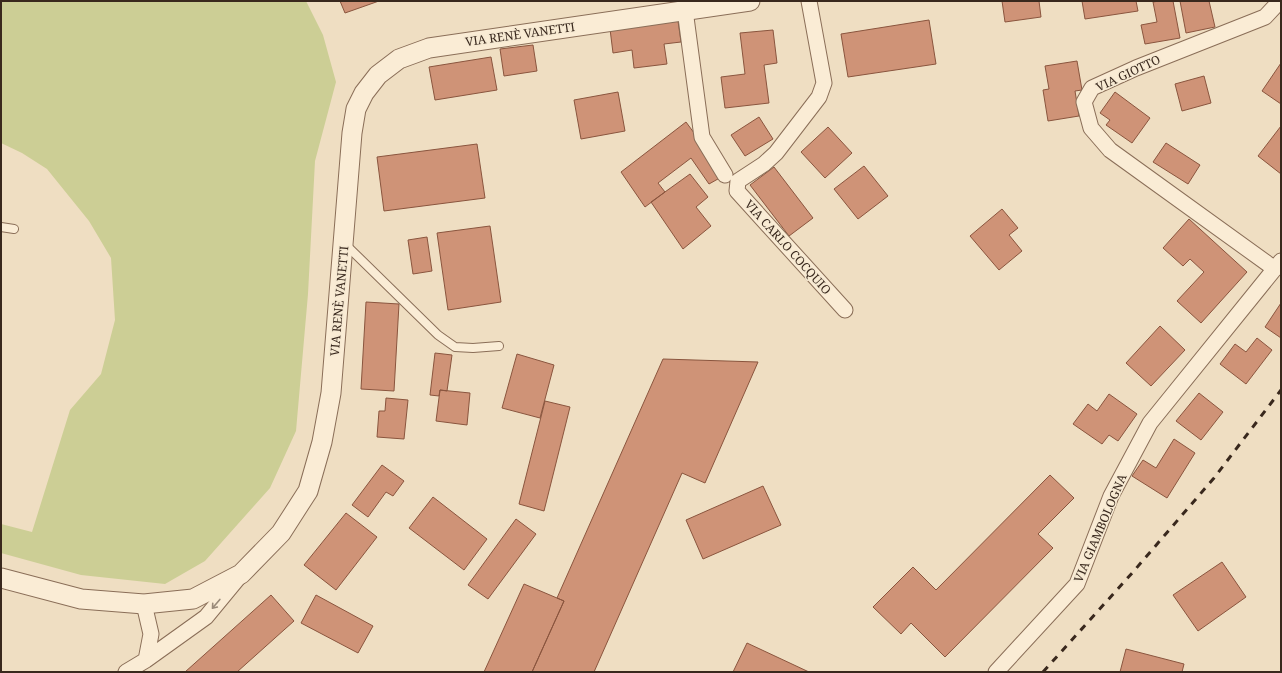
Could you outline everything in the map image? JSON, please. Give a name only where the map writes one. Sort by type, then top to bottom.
[{"type":"street","name":"VIA RENÈ VANETTI","points":[[1,578],[81,598],[144,604],[194,599],[241,574],[281,533],[308,492],[322,442],[331,393],[352,133],[356,109],[364,93],[378,75],[398,59],[428,48],[673,8],[750,1]]},
{"type":"street","name":"VIA CARLO COCQUIO","points":[[809,1],[824,83],[819,96],[776,153],[764,164],[738,181],[738,191],[846,310]]},
{"type":"street","name":"VIA GIOTTO","points":[[1278,265],[1110,150],[1091,128],[1084,102],[1092,88],[1136,68],[1265,17],[1280,1]]},
{"type":"street","points":[[673,8],[702,137],[725,175]]},
{"type":"street","name":"VIA GIAMBOLOGNA","points":[[996,672],[1077,584],[1111,496],[1150,423],[1278,265]]},
{"type":"street","points":[[126,672],[146,660],[206,617],[241,574]]},
{"type":"street","points":[[144,604],[151,634],[146,660]]},
{"type":"lane","points":[[1,227],[14,229]]},
{"type":"lane","points":[[344,244],[438,335],[455,346],[473,348],[499,346]]},
{"type":"green space","points":[[1,1],[306,1],[323,35],[336,82],[315,161],[308,294],[296,431],[270,488],[205,561],[165,584],[81,575],[1,553],[1,524],[32,532],[70,410],[101,374],[115,320],[111,258],[89,221],[47,169],[22,153],[1,143]]},
{"type":"building","points":[[340,1],[379,1],[345,13]]},
{"type":"building","points":[[1002,1],[1039,1],[1041,17],[1005,22]]},
{"type":"building","points":[[1082,1],[1136,1],[1138,11],[1085,19]]},
{"type":"building","points":[[1173,1],[1180,38],[1145,44],[1141,25],[1157,22],[1153,2]]},
{"type":"building","points":[[1180,1],[1209,1],[1215,27],[1186,33]]},
{"type":"building","points":[[929,20],[936,64],[848,77],[841,34]]},
{"type":"building","points":[[678,21],[681,42],[664,44],[667,64],[634,68],[632,50],[613,53],[610,29]]},
{"type":"building","points":[[773,30],[777,63],[764,65],[769,103],[725,108],[721,77],[745,74],[740,33]]},
{"type":"building","points":[[533,45],[537,71],[504,76],[500,49]]},
{"type":"building","points":[[491,57],[497,90],[435,100],[429,67]]},
{"type":"building","points":[[1077,61],[1082,90],[1075,91],[1079,116],[1048,121],[1043,90],[1049,89],[1045,66]]},
{"type":"building","points":[[1281,63],[1281,104],[1262,91]]},
{"type":"building","points":[[1204,76],[1211,103],[1182,111],[1175,84]]},
{"type":"building","points":[[618,92],[625,131],[581,139],[574,100]]},
{"type":"building","points":[[1115,92],[1150,118],[1132,143],[1106,125],[1110,120],[1100,113]]},
{"type":"building","points":[[759,117],[773,139],[745,156],[731,135]]},
{"type":"building","points":[[686,122],[725,175],[709,184],[691,158],[658,183],[665,192],[645,207],[621,172]]},
{"type":"building","points":[[1281,126],[1281,174],[1258,156]]},
{"type":"building","points":[[828,127],[852,153],[825,178],[801,152]]},
{"type":"building","points":[[1166,143],[1200,165],[1188,184],[1153,162]]},
{"type":"building","points":[[477,144],[485,198],[384,211],[377,157]]},
{"type":"building","points":[[864,166],[888,196],[858,219],[834,189]]},
{"type":"building","points":[[774,167],[813,218],[789,236],[750,185]]},
{"type":"building","points":[[690,174],[708,197],[696,207],[711,226],[683,249],[651,202]]},
{"type":"building","points":[[1002,209],[1018,228],[1009,235],[1022,251],[999,270],[970,236]]},
{"type":"building","points":[[1189,219],[1247,272],[1201,323],[1177,301],[1204,272],[1190,259],[1183,266],[1163,248]]},
{"type":"building","points":[[490,226],[501,302],[448,310],[437,233]]},
{"type":"building","points":[[427,237],[432,271],[413,274],[408,240]]},
{"type":"building","points":[[366,302],[399,304],[394,391],[361,389]]},
{"type":"building","points":[[1281,303],[1281,338],[1265,327]]},
{"type":"building","points":[[1160,326],[1185,350],[1151,386],[1126,363]]},
{"type":"building","points":[[1257,338],[1272,350],[1246,384],[1220,364],[1235,344],[1246,352]]},
{"type":"building","points":[[435,353],[452,355],[447,391],[440,390],[439,396],[430,395]]},
{"type":"building","points":[[517,354],[554,365],[540,418],[502,408]]},
{"type":"building","points":[[663,359],[758,362],[705,483],[682,473],[594,672],[532,672],[564,601],[557,598]]},
{"type":"building","points":[[440,390],[470,393],[467,425],[436,421]]},
{"type":"building","points":[[1199,393],[1223,412],[1201,440],[1176,421]]},
{"type":"building","points":[[1109,394],[1137,414],[1118,441],[1109,435],[1102,444],[1073,424],[1088,404],[1097,411]]},
{"type":"building","points":[[386,398],[408,400],[404,439],[377,437],[379,411],[385,411]]},
{"type":"building","points":[[545,401],[570,407],[544,511],[519,504]]},
{"type":"building","points":[[1174,439],[1195,453],[1167,498],[1132,476],[1143,460],[1156,468]]},
{"type":"building","points":[[382,465],[404,481],[393,496],[386,492],[368,517],[352,505]]},
{"type":"building","points":[[1050,475],[1074,498],[1038,534],[1053,548],[945,657],[911,623],[901,634],[873,607],[913,567],[936,590]]},
{"type":"building","points":[[763,486],[781,525],[703,559],[686,520]]},
{"type":"building","points":[[433,497],[487,539],[464,570],[409,528]]},
{"type":"building","points":[[346,513],[377,537],[336,590],[304,565]]},
{"type":"building","points":[[516,519],[536,534],[488,599],[468,585]]},
{"type":"building","points":[[1222,562],[1246,597],[1198,631],[1173,595]]},
{"type":"building","points":[[524,584],[564,601],[532,672],[484,672]]},
{"type":"building","points":[[271,595],[294,621],[237,672],[185,672]]},
{"type":"building","points":[[316,595],[373,626],[358,653],[301,623]]},
{"type":"building","points":[[747,643],[809,672],[733,672]]},
{"type":"building","points":[[1126,649],[1184,664],[1182,672],[1120,672]]},
{"type":"railway","points":[[1043,672],[1133,572],[1214,478],[1281,390]]}]
